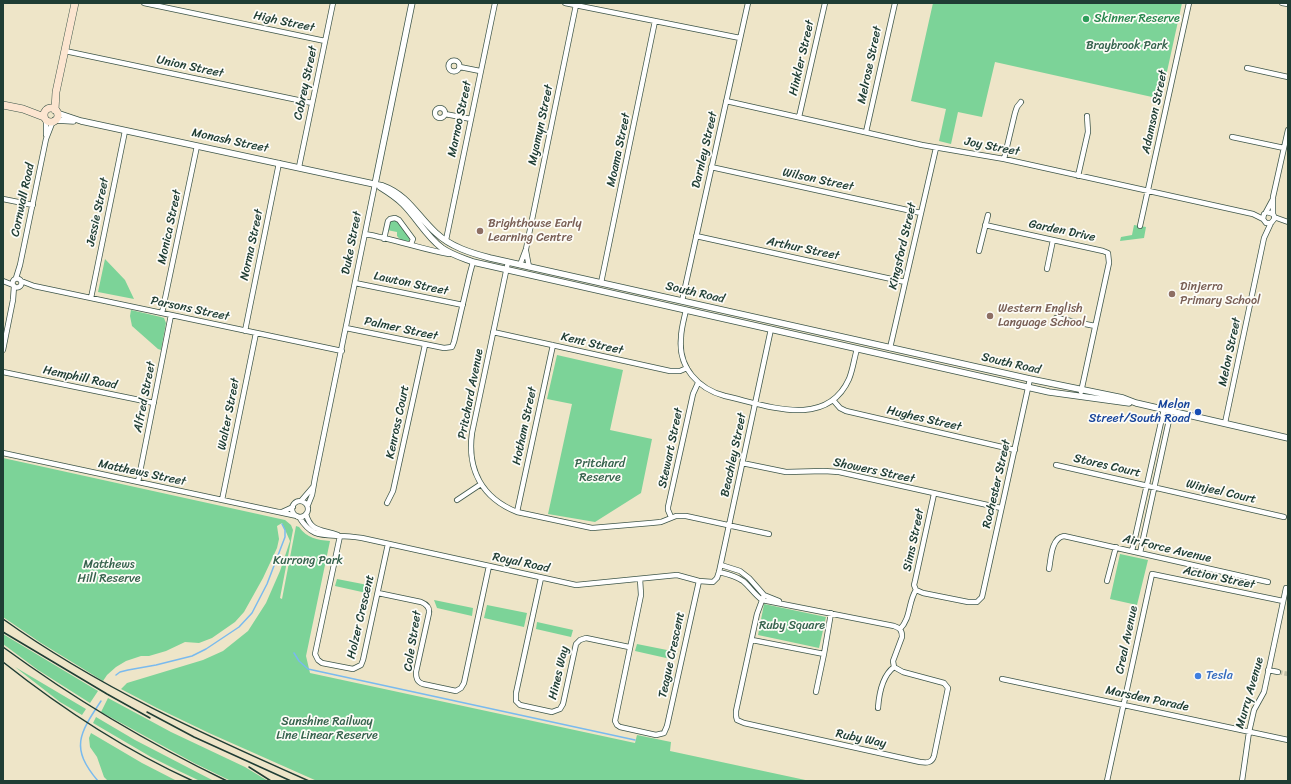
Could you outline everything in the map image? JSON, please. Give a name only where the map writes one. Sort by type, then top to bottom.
[{"type":"main road","name":"Cornwall Road","points":[[51,115],[75,3]]},
{"type":"main road","name":"Monash Street","points":[[3,105],[51,115]]},
{"type":"street","name":"High Street","points":[[144,3],[326,41]]},
{"type":"street","name":"Cobrey Street","points":[[299,167],[333,3]]},
{"type":"street","name":"Duke Street","points":[[308,505],[312,495],[342,351],[412,3]]},
{"type":"street","name":"Marnoo Street","points":[[446,240],[495,3]]},
{"type":"street","points":[[565,3],[740,38]]},
{"type":"street","name":"Darnley Street","points":[[682,301],[748,3]]},
{"type":"street","name":"Hinkler Street","points":[[800,117],[825,3]]},
{"type":"street","name":"Melrose Street","points":[[866,132],[895,3]]},
{"type":"street","name":"Adamson Street","points":[[1140,226],[1188,3]]},
{"type":"street","points":[[1282,3],[1288,4]]},
{"type":"street","name":"Myamyn Street","points":[[520,265],[526,249],[576,5]]},
{"type":"street","name":"Moama Street","points":[[601,283],[656,21]]},
{"type":"street","name":"Union Street","points":[[65,51],[312,103]]},
{"type":"street","points":[[460,67],[480,71]]},
{"type":"street","points":[[1247,68],[1288,77]]},
{"type":"street","name":"Joy Street","points":[[726,101],[936,148],[1004,159],[1264,217]]},
{"type":"street","points":[[1004,159],[1017,106],[1021,102]]},
{"type":"street","points":[[445,114],[470,119]]},
{"type":"street","name":"Monash Street","points":[[51,115],[375,184]]},
{"type":"street","name":"Cornwall Road","points":[[3,350],[51,115]]},
{"type":"street","name":"Cornwall Road","points":[[46,139],[51,115]]},
{"type":"street","points":[[1078,176],[1088,132],[1088,116]]},
{"type":"street","name":"Melon Street","points":[[1224,423],[1264,238],[1264,217],[1273,197],[1288,130]]},
{"type":"street","name":"Jessie Street","points":[[91,298],[125,131]]},
{"type":"street","points":[[1232,137],[1284,148]]},
{"type":"street","name":"Monica Street","points":[[162,313],[197,146]]},
{"type":"street","name":"Kingsford Street","points":[[890,348],[936,148]]},
{"type":"street","name":"Norma Street","points":[[245,331],[279,163]]},
{"type":"street","name":"Wilson Street","points":[[711,167],[921,213]]},
{"type":"street","name":"South Road","points":[[375,184],[390,188],[398,193],[437,234],[454,245],[470,252],[528,267],[1030,380],[1123,398],[1136,403]]},
{"type":"street","name":"South Road","points":[[375,184],[394,196],[403,204],[434,241],[453,254]]},
{"type":"street","name":"Melon Street","points":[[1264,238],[1273,219],[1273,197]]},
{"type":"street","points":[[3,199],[32,205]]},
{"type":"street","points":[[1273,219],[1268,223],[1264,217],[1269,212],[1273,219],[1288,222]]},
{"type":"street","points":[[979,251],[988,215]]},
{"type":"street","points":[[384,239],[388,221],[395,218],[399,220],[412,239],[411,244]]},
{"type":"street","name":"Garden Drive","points":[[985,225],[1108,253],[1109,263],[1079,397]]},
{"type":"street","name":"South Road","points":[[365,234],[411,244],[423,249],[453,254],[474,262],[506,270],[1028,388],[1079,397],[1136,403],[1288,438]]},
{"type":"street","name":"Arthur Street","points":[[696,236],[905,282]]},
{"type":"street","points":[[1047,269],[1054,240]]},
{"type":"street","name":"Myamyn Street","points":[[526,249],[528,267]]},
{"type":"street","points":[[463,305],[474,262]]},
{"type":"street","name":"Pritchard Avenue","points":[[508,262],[470,446],[473,469],[481,484],[489,494],[506,508],[517,512],[592,528],[661,522],[671,517],[686,516],[768,534]]},
{"type":"street","name":"Parsons Street","points":[[3,280],[342,351]]},
{"type":"street","name":"Lawton Street","points":[[355,283],[463,305]]},
{"type":"street","points":[[682,301],[686,310],[680,339],[681,353],[687,368],[698,383],[717,394],[798,411],[814,409],[833,400],[845,386],[849,379],[857,349]]},
{"type":"street","name":"Palmer Street","points":[[346,328],[425,345],[444,348],[452,347],[463,305]]},
{"type":"street","name":"Alfred Street","points":[[138,482],[171,315]]},
{"type":"street","points":[[1056,318],[1095,326]]},
{"type":"street","points":[[771,322],[771,330]]},
{"type":"street","name":"Beachley Street","points":[[713,582],[717,578],[721,565],[771,330]]},
{"type":"street","name":"Kent Street","points":[[493,332],[670,372],[680,371],[687,368]]},
{"type":"street","name":"Walter Street","points":[[222,500],[256,333]]},
{"type":"street","name":"Kenross Court","points":[[387,504],[393,491],[425,345]]},
{"type":"street","name":"Hotham Street","points":[[517,512],[553,345]]},
{"type":"street","points":[[889,356],[890,348]]},
{"type":"street","name":"Hemphill Road","points":[[3,372],[154,403]]},
{"type":"street","name":"Rochester Street","points":[[916,590],[923,593],[974,603],[980,600],[983,594],[1030,380]]},
{"type":"street","name":"Stewart Street","points":[[671,517],[668,507],[693,394],[698,383]]},
{"type":"street","name":"Hughes Street","points":[[833,400],[840,408],[846,411],[1015,450]]},
{"type":"street","points":[[1132,551],[1164,409]]},
{"type":"street","points":[[1140,553],[1171,411]]},
{"type":"street","name":"Matthews Street","points":[[3,453],[282,512],[293,507]]},
{"type":"street","name":"Showers Street","points":[[742,463],[786,472],[839,472],[1001,508]]},
{"type":"street","name":"Stores Court","points":[[1056,465],[1154,487]]},
{"type":"street","points":[[457,500],[481,484]]},
{"type":"street","name":"Duke Street","points":[[301,501],[313,487]]},
{"type":"street","name":"Winjeel Court","points":[[1154,487],[1284,517]]},
{"type":"street","name":"Sims Street","points":[[916,590],[914,585],[934,494]]},
{"type":"street","points":[[301,501],[308,505],[308,510],[306,514],[298,516],[293,512],[293,507],[296,502],[301,501]]},
{"type":"street","name":"Matthews Street","points":[[277,511],[298,516]]},
{"type":"street","name":"Royal Road","points":[[306,514],[310,524],[315,528],[340,536]]},
{"type":"street","name":"Royal Road","points":[[298,516],[312,532],[320,535],[362,538],[576,585],[677,575],[699,581],[713,582]]},
{"type":"street","name":"Holzer Crescent","points":[[340,536],[315,655],[322,663],[353,669],[361,666],[363,660],[388,544]]},
{"type":"street","name":"Air Force Avenue","points":[[1049,569],[1054,544],[1061,536],[1068,536],[1268,582]]},
{"type":"street","points":[[1108,581],[1116,547]]},
{"type":"street","points":[[721,565],[740,571],[749,578],[763,597],[771,602],[894,626],[900,629],[902,637],[893,661],[894,667],[889,671],[885,678],[880,694],[878,708]]},
{"type":"street","name":"Cole Street","points":[[378,593],[421,602],[427,605],[429,613],[416,672],[416,679],[423,684],[456,691],[461,688],[464,683],[488,566]]},
{"type":"street","points":[[719,572],[737,577],[744,582],[756,596],[763,597]]},
{"type":"street","name":"Action Street","points":[[1152,574],[1283,601]]},
{"type":"street","name":"Creal Avenue","points":[[1106,781],[1152,574]]},
{"type":"street","name":"Hines Way","points":[[541,578],[516,693],[516,701],[520,705],[552,712],[560,710],[563,704],[576,644],[582,638],[630,647]]},
{"type":"street","points":[[744,582],[749,578]]},
{"type":"street","points":[[630,647],[641,595],[640,579]]},
{"type":"street","name":"Teague Crescent","points":[[630,647],[615,721],[620,727],[656,735],[664,733],[667,726],[699,581]]},
{"type":"street","name":"Murry Avenue","points":[[1242,781],[1249,732],[1254,710],[1264,692],[1286,588]]},
{"type":"street","points":[[900,629],[906,622],[912,597],[916,590]]},
{"type":"street","name":"Ruby Way","points":[[763,597],[736,711],[737,720],[740,722],[928,763],[934,756],[948,688],[944,683],[903,672],[894,667]]},
{"type":"street","points":[[1281,609],[1288,611]]},
{"type":"street","points":[[816,692],[831,613]]},
{"type":"street","points":[[752,640],[824,654]]},
{"type":"street","points":[[1268,670],[1278,672]]},
{"type":"street","name":"Marsden Parade","points":[[1002,679],[1288,740]]},
{"type":"green space","name":"Braybrook Park","points":[[933,3],[1182,3],[1161,99],[995,62],[982,117],[958,112],[951,144],[939,141],[946,109],[911,101]]},
{"type":"green space","points":[[393,220],[397,221],[410,238],[409,241],[399,239],[397,232],[387,230],[389,222]]},
{"type":"green space","points":[[1134,225],[1146,227],[1144,238],[1120,241],[1121,237],[1132,235]]},
{"type":"green space","points":[[105,259],[125,280],[134,299],[98,292]]},
{"type":"green space","points":[[131,310],[164,318],[166,323],[161,350],[132,326],[130,316]]},
{"type":"green space","name":"Pritchard Reserve","points":[[557,355],[623,370],[610,430],[652,439],[641,493],[595,522],[548,514],[572,404],[547,399]]},
{"type":"green space","points":[[3,458],[285,520],[291,525],[293,530],[280,598],[282,599],[296,526],[299,527],[305,534],[313,538],[330,541],[306,656],[310,673],[635,743],[637,735],[671,742],[670,751],[810,781],[317,781],[209,733],[121,689],[127,683],[203,660],[223,651],[248,631],[266,603],[280,571],[290,541],[282,523],[277,526],[279,539],[277,548],[263,578],[244,612],[235,622],[212,638],[199,643],[185,642],[166,651],[149,656],[141,656],[126,661],[116,667],[103,681],[41,643],[3,617]]},
{"type":"green space","points":[[1120,554],[1148,560],[1137,605],[1110,599]]},
{"type":"green space","points":[[337,579],[373,586],[371,594],[335,586]]},
{"type":"green space","points":[[434,600],[473,608],[472,616],[437,608]]},
{"type":"green space","name":"Ruby Square","points":[[764,604],[826,617],[819,648],[758,635]]},
{"type":"green space","points":[[487,605],[527,613],[524,627],[484,618]]},
{"type":"green space","points":[[537,622],[573,630],[571,637],[536,629]]},
{"type":"green space","points":[[3,634],[98,691],[90,703],[38,670],[3,644]]},
{"type":"green space","points":[[637,644],[677,652],[675,660],[635,651]]},
{"type":"green space","points":[[15,667],[86,709],[82,715],[60,702]]},
{"type":"green space","points":[[108,698],[171,732],[245,767],[268,781],[231,781],[194,763],[101,712]]},
{"type":"green space","points":[[96,717],[135,740],[214,781],[200,781],[151,757],[93,723]]},
{"type":"green space","points":[[91,733],[142,763],[177,781],[108,781],[104,777],[97,757],[90,747],[89,738]]},
{"type":"waterway","points":[[116,675],[120,672],[192,656],[206,649],[239,627],[252,613],[267,584],[285,537],[285,530],[282,524]]},
{"type":"waterway","points":[[294,653],[299,661],[308,669],[635,740]]},
{"type":"waterway","points":[[98,781],[84,759],[81,750],[81,741],[87,723],[101,701]]},
{"type":"tunnel","points":[[1278,672],[1288,674]]},
{"type":"railway","points":[[3,619],[39,644],[114,688],[191,727],[309,781]]},
{"type":"railway","points":[[3,632],[150,718]]},
{"type":"railway","points":[[3,647],[57,685],[140,736],[227,781]]},
{"type":"railway","points":[[3,662],[48,696],[94,727],[143,756],[193,781]]},
{"type":"railway","points":[[147,712],[194,737],[291,781]]},
{"type":"railway","points":[[249,767],[271,781]]},
{"type":"place","name":"Skinner Reserve","points":[[1086,19]]},
{"type":"place","name":"Brighthouse Early Learning Centre","points":[[480,231]]},
{"type":"place","name":"Dinjerra Primary School","points":[[1172,294]]},
{"type":"place","name":"Western English Language School","points":[[990,316]]},
{"type":"place","name":"Melon Street/South Road","points":[[1198,412]]},
{"type":"place","name":"Tesla","points":[[1198,676]]},
{"type":"park label","name":"Kurrong Park","points":[[308,561]]},
{"type":"park label","name":"Matthews Hill Reserve","points":[[109,572]]},
{"type":"park label","name":"Sunshine Railway Line Linear Reserve","points":[[327,729]]}]
